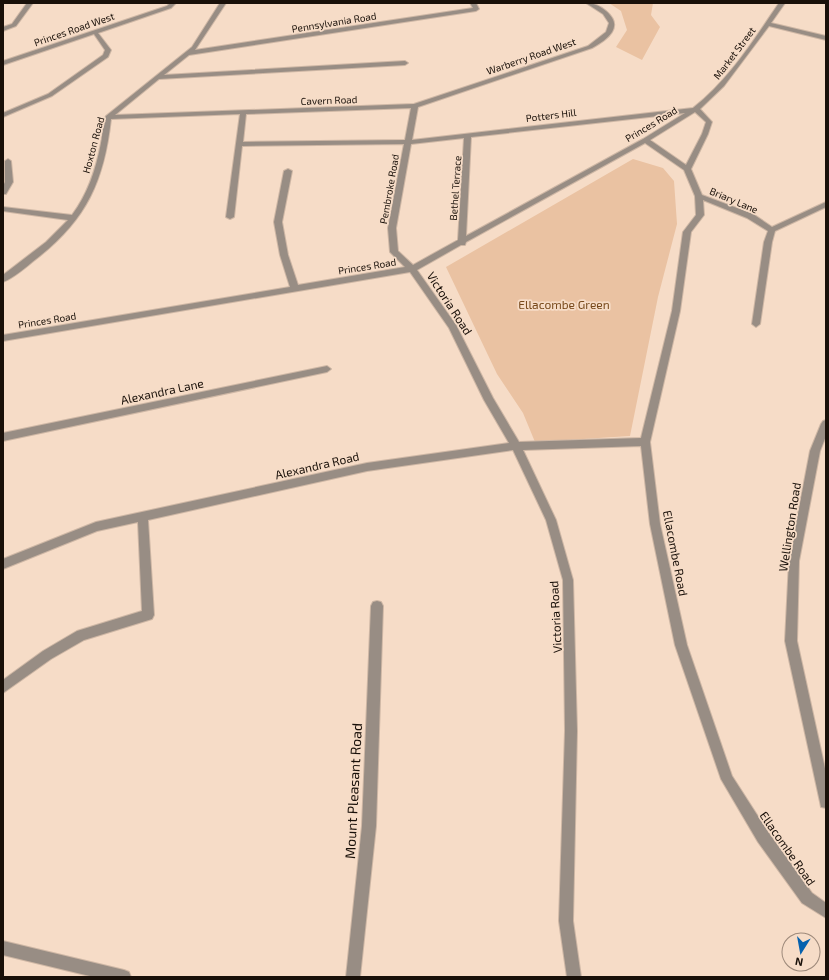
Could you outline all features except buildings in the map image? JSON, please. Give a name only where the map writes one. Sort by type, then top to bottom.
[{"type":"street","points":[[3,29],[14,25],[30,3]]},
{"type":"street","name":"Princes Road West","points":[[3,63],[169,6],[173,3]]},
{"type":"street","name":"Hoxton Road","points":[[3,279],[42,250],[74,218],[87,198],[102,154],[108,117],[189,53],[194,48],[223,3]]},
{"type":"street","name":"Pennsylvania Road","points":[[189,53],[476,8],[473,3]]},
{"type":"street","name":"Warberry Road West","points":[[415,106],[590,47],[604,39],[612,28],[612,21],[606,14],[589,3]]},
{"type":"street","name":"Market Street","points":[[696,109],[722,85],[755,42],[782,3]]},
{"type":"street","points":[[767,24],[826,38]]},
{"type":"street","points":[[3,115],[50,95],[106,56],[108,50],[95,32]]},
{"type":"street","points":[[158,77],[405,63]]},
{"type":"street","name":"Cavern Road","points":[[108,117],[415,106]]},
{"type":"street","name":"Pembroke Road","points":[[412,269],[394,252],[392,228],[415,106]]},
{"type":"street","points":[[645,140],[687,169],[705,134],[709,122],[696,109]]},
{"type":"street","name":"Potters Hill","points":[[239,144],[408,142],[696,109]]},
{"type":"street","name":"Princes Road","points":[[3,338],[412,269],[462,243],[645,140],[696,109]]},
{"type":"street","points":[[230,217],[243,113]]},
{"type":"street","name":"Bethel Terrace","points":[[462,243],[468,135]]},
{"type":"street","points":[[3,192],[9,182],[8,161]]},
{"type":"street","name":"Ellacombe Road","points":[[687,169],[699,196],[700,215],[687,232],[676,311],[645,442],[655,524],[681,645],[727,779],[763,837],[807,898],[826,911]]},
{"type":"street","points":[[288,171],[278,222],[284,255],[294,289]]},
{"type":"street","name":"Briary Lane","points":[[699,196],[750,216],[772,230]]},
{"type":"street","points":[[756,324],[768,242],[772,230],[826,204]]},
{"type":"street","points":[[3,209],[74,218]]},
{"type":"street","name":"Victoria Road","points":[[412,269],[453,327],[489,400],[516,446],[551,520],[568,580],[571,731],[566,921],[574,977]]},
{"type":"street","name":"Alexandra Lane","points":[[3,437],[326,369]]},
{"type":"street","name":"Wellington Road","points":[[826,424],[815,451],[794,561],[791,640],[826,802]]},
{"type":"street","name":"Alexandra Road","points":[[3,564],[96,528],[367,467],[516,446],[645,442]]},
{"type":"street","points":[[3,687],[47,656],[81,635],[148,615],[143,518]]},
{"type":"street","name":"Mount Pleasant Road","points":[[353,977],[369,826],[377,606]]},
{"type":"street","points":[[3,948],[124,977]]},
{"type":"green space","points":[[609,3],[653,3],[651,15],[660,27],[642,60],[616,47],[627,30],[621,11]]},
{"type":"green space","name":"Ellacombe Green","points":[[633,159],[663,168],[674,181],[677,224],[658,297],[630,436],[535,442],[523,413],[497,374],[446,267]]}]
